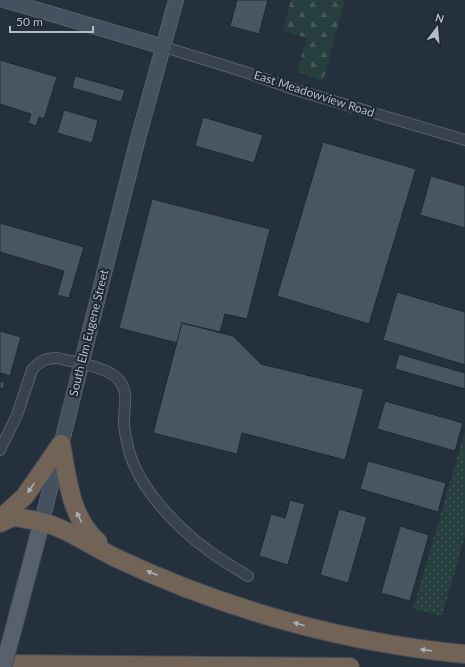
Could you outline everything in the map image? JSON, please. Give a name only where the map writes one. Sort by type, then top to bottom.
[{"type":"highway","points":[[0,519],[25,496],[61,444]]},
{"type":"highway","points":[[61,444],[72,502],[77,515],[87,532],[114,556]]},
{"type":"highway","points":[[0,523],[14,517],[42,521],[72,532],[114,556],[187,588],[255,611],[313,628],[383,644],[465,654]]},
{"type":"highway","points":[[0,664],[350,667]]},
{"type":"main road","points":[[4,0],[164,47]]},
{"type":"main road","name":"South Elm Eugene Street","points":[[3,667],[42,521],[136,146],[176,0]]},
{"type":"street","name":"East Meadowview Road","points":[[164,47],[245,72],[296,90],[465,140]]},
{"type":"street","points":[[0,450],[17,415],[32,370],[36,365],[49,358],[81,364],[109,372],[120,381],[126,392],[124,424],[127,445],[136,472],[148,490],[178,524],[209,551],[248,576]]},
{"type":"green space","points":[[291,0],[345,0],[323,81],[297,71],[307,38],[283,30]]},
{"type":"green space","points":[[465,431],[465,536],[442,616],[413,609]]},
{"type":"building","points":[[237,0],[268,0],[259,34],[230,26]]},
{"type":"building","points":[[0,60],[57,77],[44,119],[39,117],[36,126],[28,123],[31,114],[0,104]]},
{"type":"building","points":[[75,76],[125,90],[121,102],[72,88]]},
{"type":"building","points":[[64,110],[98,120],[92,143],[57,133]]},
{"type":"building","points":[[203,117],[263,135],[254,163],[195,146]]},
{"type":"building","points":[[323,142],[416,169],[369,324],[277,296]]},
{"type":"building","points":[[431,176],[465,186],[465,228],[420,215]]},
{"type":"building","points":[[152,199],[270,229],[247,319],[225,314],[220,332],[182,323],[177,343],[119,328]]},
{"type":"building","points":[[0,223],[84,247],[69,298],[57,295],[64,271],[0,252]]},
{"type":"building","points":[[397,292],[465,312],[465,365],[383,340]]},
{"type":"building","points":[[182,323],[233,336],[261,364],[364,389],[345,460],[242,433],[237,454],[153,433]]},
{"type":"building","points":[[0,331],[21,337],[10,376],[1,373],[0,377]]},
{"type":"building","points":[[399,354],[465,373],[465,389],[395,369]]},
{"type":"building","points":[[0,381],[5,383],[3,389],[0,388]]},
{"type":"building","points":[[385,401],[463,423],[455,451],[377,429]]},
{"type":"building","points":[[368,461],[446,483],[438,512],[360,489]]},
{"type":"building","points":[[290,500],[305,504],[288,565],[259,556],[271,514],[285,518]]},
{"type":"building","points":[[339,509],[367,517],[348,583],[320,575]]},
{"type":"building","points":[[400,526],[429,535],[410,601],[381,593]]}]
